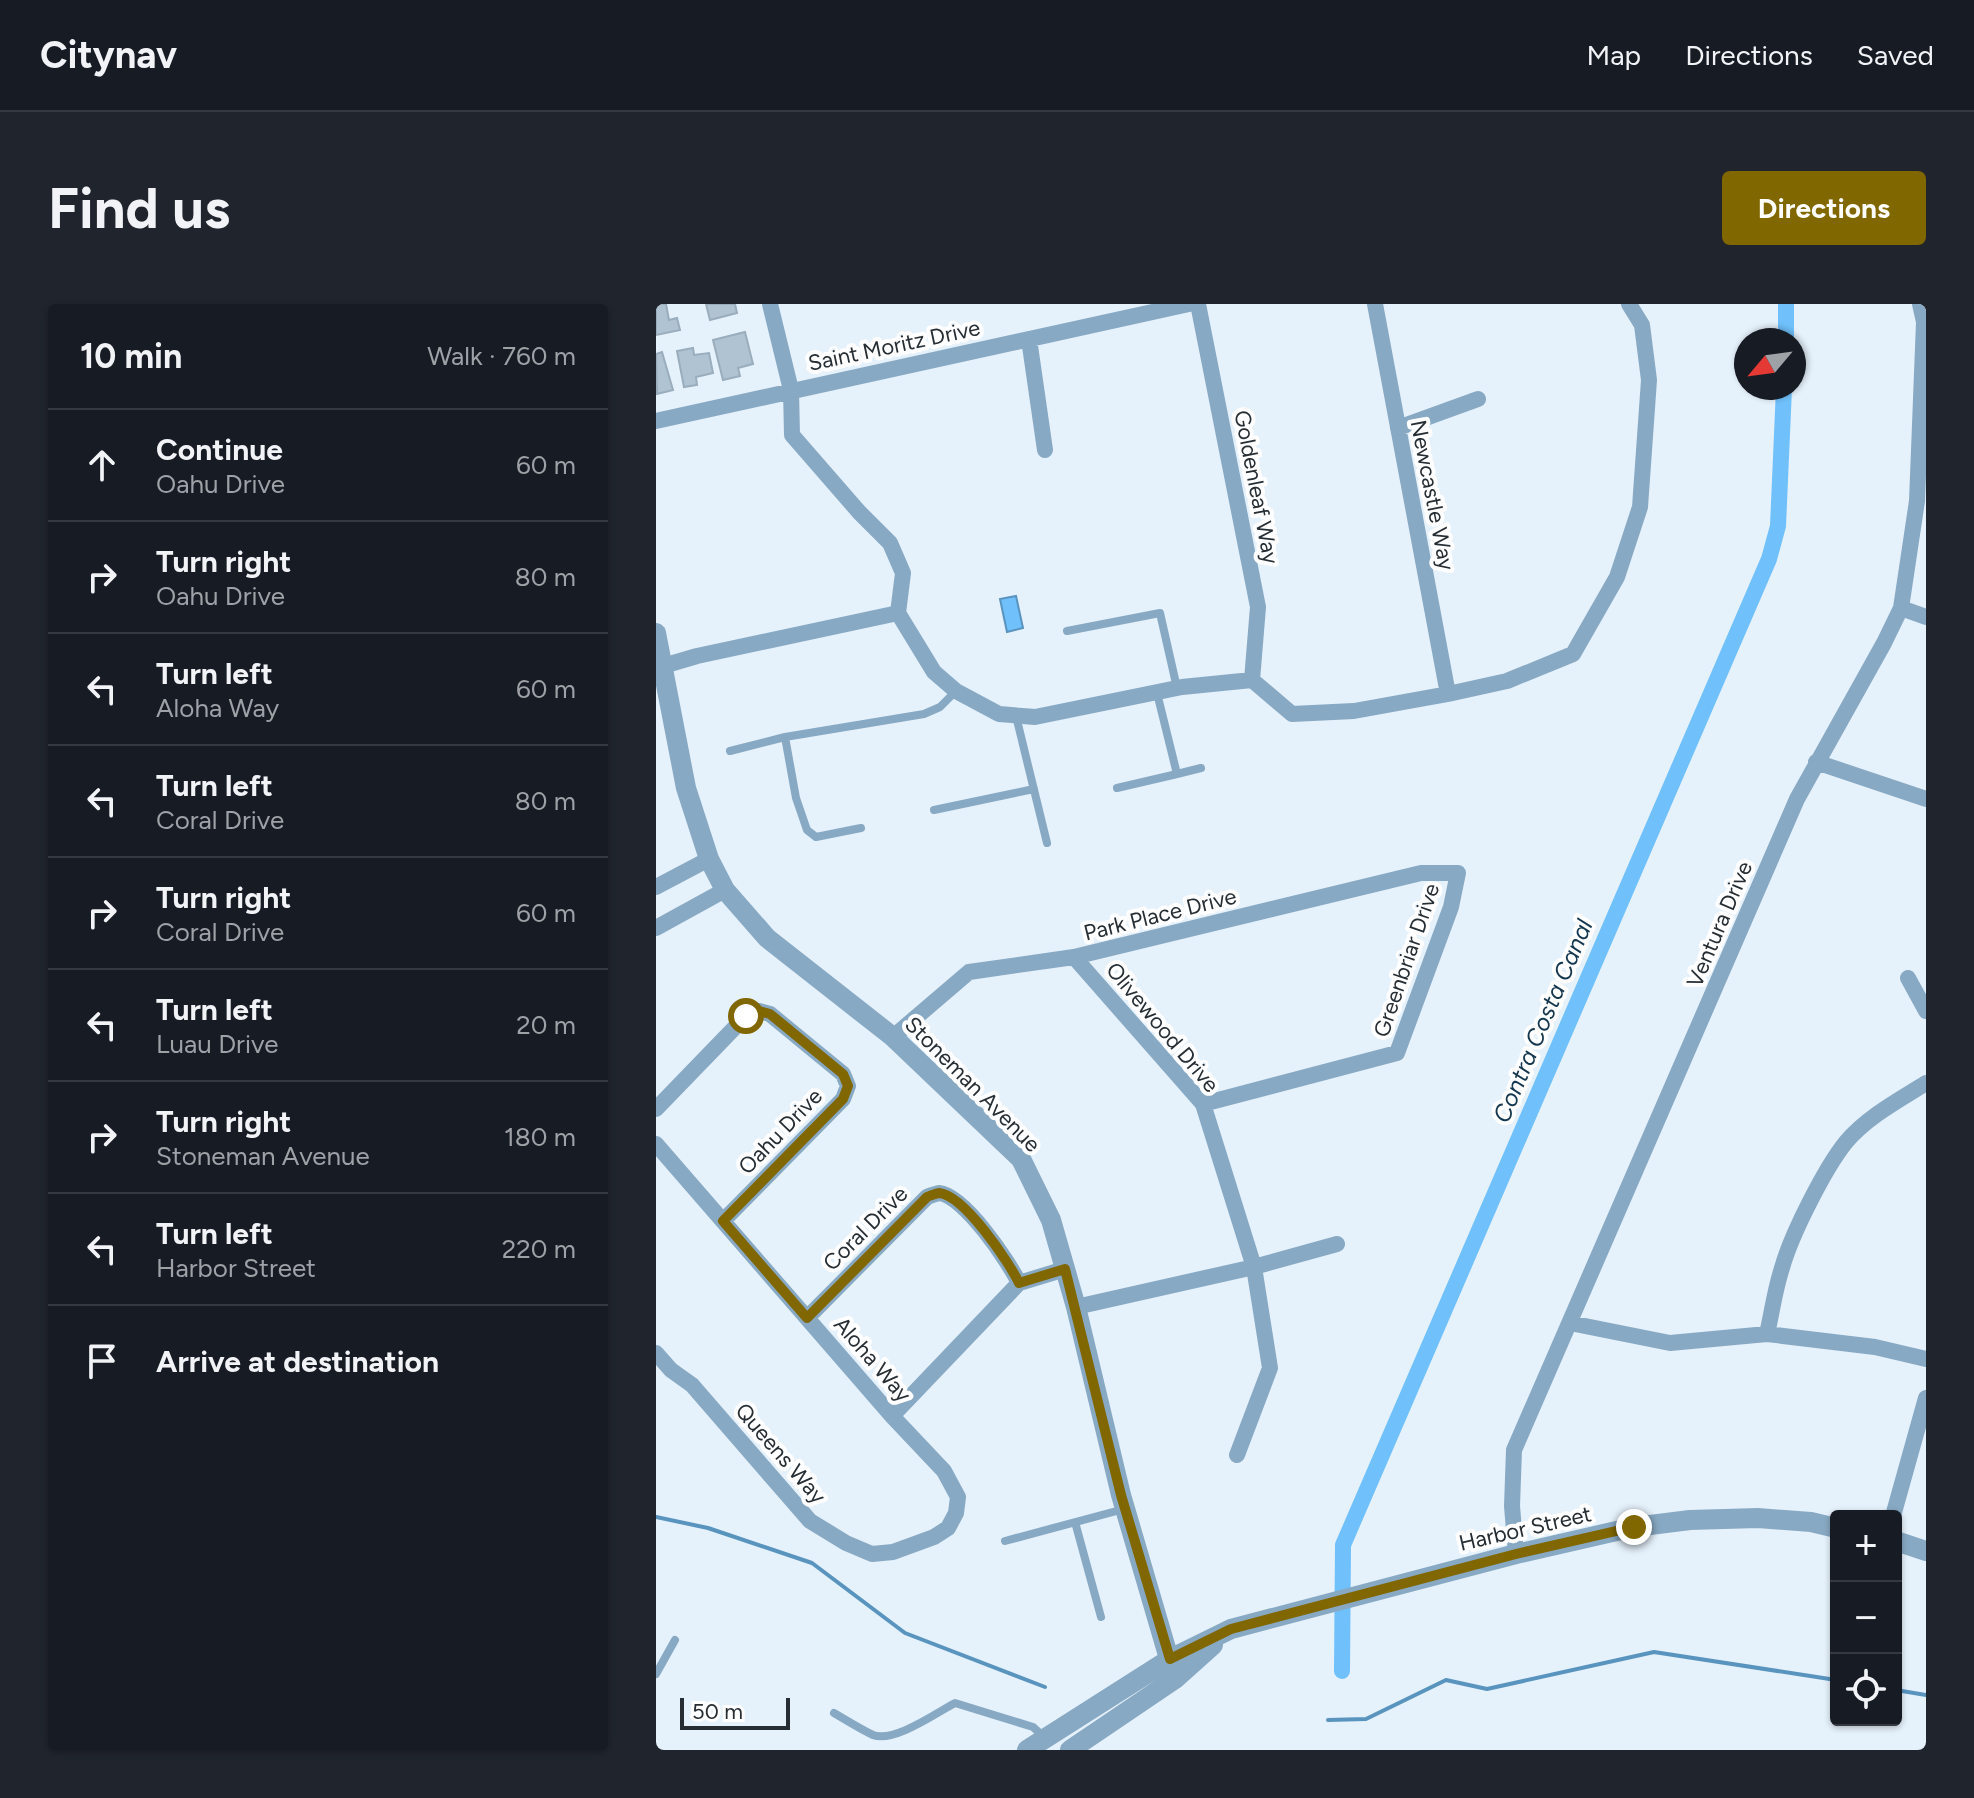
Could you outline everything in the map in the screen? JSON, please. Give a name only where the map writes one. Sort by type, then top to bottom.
[{"type":"street","points":[[770,304],[791,390],[792,435],[890,543],[903,573],[898,613],[934,672],[956,691],[999,714],[1035,717],[1177,688],[1252,680],[1292,714],[1354,711],[1507,681],[1573,654],[1617,577],[1640,507],[1649,380],[1642,325],[1629,304]]},
{"type":"street","name":"Saint Moritz Drive","points":[[656,421],[1189,304]]},
{"type":"street","name":"Goldenleaf Way","points":[[1198,304],[1258,607],[1252,680]]},
{"type":"street","name":"Newcastle Way","points":[[1375,304],[1448,694]]},
{"type":"street","name":"Ventura Drive","points":[[1516,1554],[1512,1506],[1514,1450],[1797,799],[1901,608],[1917,501],[1925,322],[1920,304]]},
{"type":"street","points":[[1029,339],[1045,450]]},
{"type":"street","points":[[1398,428],[1478,399]]},
{"type":"street","points":[[1901,608],[1926,617]]},
{"type":"street","points":[[663,666],[898,613]]},
{"type":"street","name":"Stoneman Avenue","points":[[656,633],[686,788],[709,859],[725,890],[767,938],[893,1037],[1021,1159],[1051,1220],[1076,1307],[1125,1509],[1172,1669]]},
{"type":"street","points":[[1816,762],[1926,799]]},
{"type":"street","points":[[656,887],[709,859]]},
{"type":"street","name":"Park Place Drive","points":[[893,1037],[969,972],[1074,957],[1421,873],[1458,873]]},
{"type":"street","name":"Greenbriar Drive","points":[[1203,1104],[1397,1053],[1451,907],[1458,873]]},
{"type":"street","points":[[656,928],[725,890]]},
{"type":"street","name":"Olivewood Drive","points":[[1074,957],[1203,1104],[1254,1267],[1270,1368],[1237,1455]]},
{"type":"street","points":[[1908,978],[1926,1011]]},
{"type":"street","name":"Oahu Drive","points":[[656,1109],[746,1016],[759,1011],[770,1014],[843,1074],[848,1086],[843,1099],[723,1221]]},
{"type":"street","points":[[1767,1334],[1782,1266],[1831,1165],[1847,1141],[1870,1120],[1926,1083]]},
{"type":"street","name":"Aloha Way","points":[[656,1144],[892,1416],[944,1471],[958,1497]]},
{"type":"street","name":"Coral Drive","points":[[807,1318],[927,1197],[939,1193],[952,1199],[994,1241],[1010,1262],[1019,1283]]},
{"type":"street","points":[[1076,1307],[1254,1267],[1337,1244]]},
{"type":"street","points":[[892,1416],[1019,1283],[1065,1269]]},
{"type":"street","points":[[1570,1323],[1670,1343],[1767,1334],[1875,1347],[1926,1359]]},
{"type":"street","name":"Queens Way","points":[[657,1356],[692,1385],[810,1521],[846,1543],[872,1554],[893,1552],[934,1537],[948,1528],[956,1513],[958,1497]]},
{"type":"street","points":[[1895,1510],[1926,1398]]},
{"type":"street","name":"Harbor Street","points":[[1070,1750],[1172,1669],[1231,1629],[1516,1554],[1634,1527],[1690,1520],[1758,1518],[1830,1527]]},
{"type":"street","points":[[1902,1543],[1926,1551]]},
{"type":"street","name":"Harbor Street","points":[[1027,1750],[1045,1737],[1172,1669]]},
{"type":"lane","points":[[1067,631],[1160,613],[1177,688]]},
{"type":"lane","points":[[730,751],[785,737],[924,714],[940,707],[956,691]]},
{"type":"lane","points":[[1157,692],[1177,774]]},
{"type":"lane","points":[[1016,715],[1047,843]]},
{"type":"lane","points":[[785,737],[796,798],[807,830],[816,837],[861,828]]},
{"type":"lane","points":[[1117,788],[1201,768]]},
{"type":"lane","points":[[934,810],[1034,789]]},
{"type":"lane","points":[[1005,1541],[1125,1509]]},
{"type":"lane","points":[[1075,1522],[1101,1617]]},
{"type":"lane","points":[[656,1674],[675,1640]]},
{"type":"lane","points":[[834,1713],[876,1736],[887,1736],[910,1728],[955,1703],[1033,1727],[1045,1737]]},
{"type":"water","points":[[1016,596],[1023,628],[1007,632],[1000,599]]},
{"type":"building","points":[[656,304],[666,304],[669,320],[677,318],[680,330],[656,335]]},
{"type":"building","points":[[706,304],[735,304],[737,313],[710,320]]},
{"type":"building","points":[[745,332],[753,364],[738,368],[740,376],[723,380],[713,340]]},
{"type":"building","points":[[693,348],[694,355],[709,353],[713,373],[696,377],[697,385],[684,387],[677,351]]},
{"type":"building","points":[[662,352],[673,390],[657,394],[656,354]]},
{"type":"waterway","name":"Contra Costa Canal","points":[[1786,304],[1786,328]]},
{"type":"waterway","name":"Contra Costa Canal","points":[[1342,1671],[1343,1545],[1769,559],[1778,526],[1783,400]]},
{"type":"waterway","points":[[656,1517],[708,1528],[812,1563],[905,1633],[1045,1687]]},
{"type":"waterway","points":[[1328,1720],[1366,1719],[1446,1680],[1487,1689],[1654,1652],[1830,1679]]},
{"type":"waterway","points":[[1902,1691],[1926,1695]]},
{"type":"route","points":[[746,1016],[759,1011],[770,1014],[843,1074],[848,1086],[843,1099],[723,1221],[807,1318],[927,1197],[939,1193],[952,1199],[994,1241],[1010,1262],[1019,1283],[1065,1269],[1121,1495],[1170,1659],[1231,1629],[1516,1554],[1634,1527]]}]
